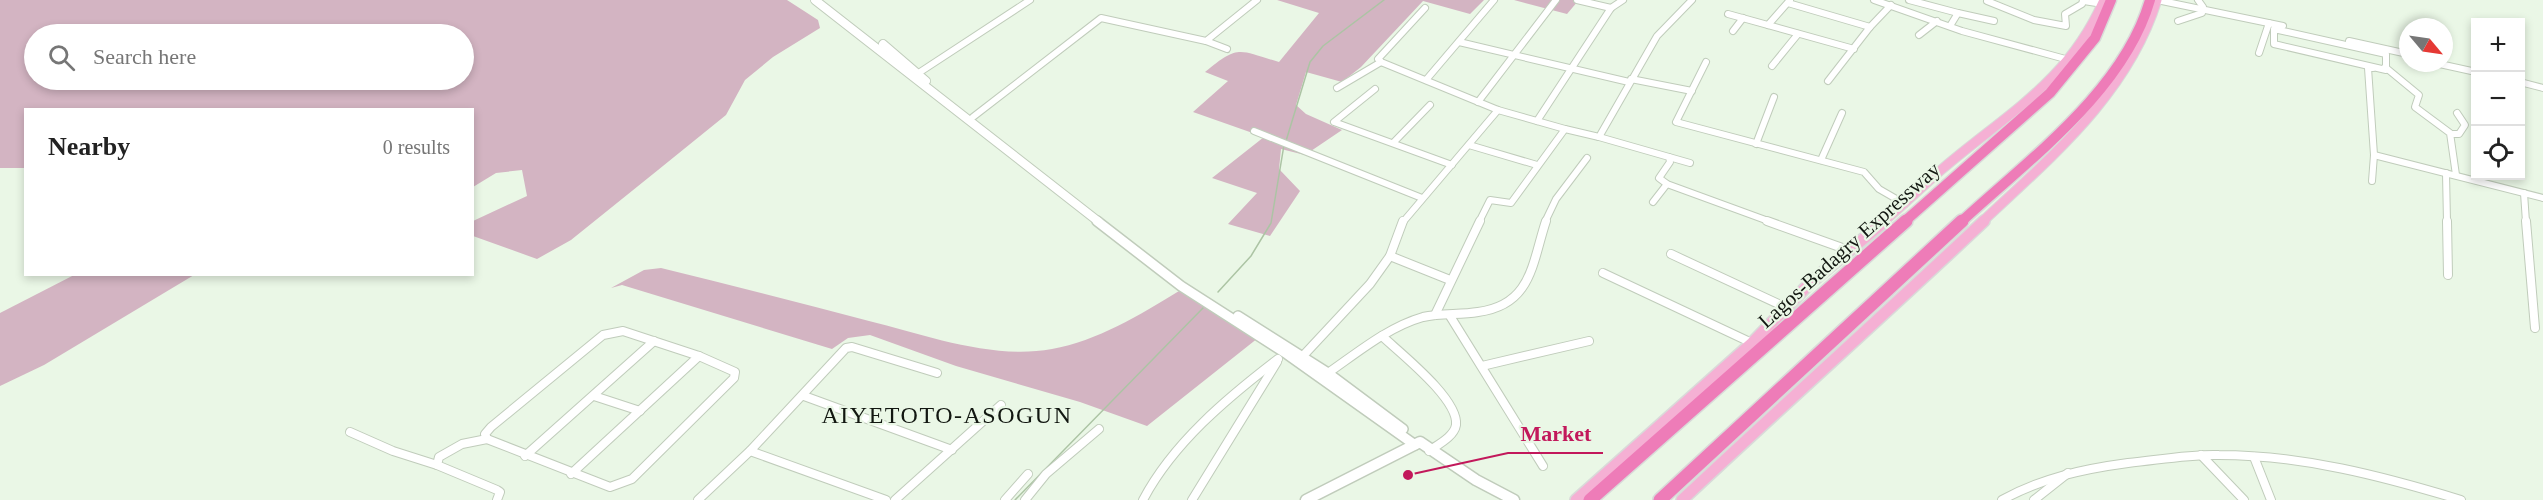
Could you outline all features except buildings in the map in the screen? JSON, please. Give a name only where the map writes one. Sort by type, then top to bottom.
[{"type":"highway","points":[[1660,500],[2087,105],[2116,71],[2141,32],[2150,0]]},
{"type":"highway","name":"Lagos-Badagry Expressway","points":[[1590,500],[2050,93],[2080,59],[2096,34],[2106,1]]},
{"type":"main road","points":[[1682,500],[1806,383],[1857,341],[2064,144],[2112,88],[2130,63],[2144,36],[2157,0]]},
{"type":"main road","name":"Lagos-Badagry Expressway","points":[[1576,500],[1752,343],[1785,307],[1848,250],[1905,204],[1941,170],[2037,94],[2070,60],[2106,1]]},
{"type":"main road","points":[[1306,500],[1418,444],[1476,480],[1514,500]]},
{"type":"main road","points":[[1429,451],[1500,500]]},
{"type":"street","points":[[815,0],[871,39]]},
{"type":"street","points":[[822,0],[1181,286],[1287,354],[1299,358]]},
{"type":"street","points":[[916,75],[1030,0]]},
{"type":"street","points":[[1206,41],[1257,0]]},
{"type":"street","points":[[1426,80],[1494,0]]},
{"type":"street","points":[[1478,102],[1556,0]]},
{"type":"street","points":[[1577,0],[1611,8]]},
{"type":"street","points":[[1537,121],[1611,8],[1623,0]]},
{"type":"street","points":[[1599,137],[1630,80],[1658,36],[1692,0]]},
{"type":"street","points":[[1874,0],[1962,31],[2070,60]]},
{"type":"street","points":[[1909,0],[1994,21]]},
{"type":"street","points":[[1987,1],[2034,20],[2066,26],[2068,25],[2065,14],[2068,10],[2082,4],[2084,0],[2106,1]]},
{"type":"street","points":[[2157,0],[2399,53]]},
{"type":"street","points":[[2198,0],[2203,9]]},
{"type":"street","points":[[1768,25],[1788,1],[1870,27]]},
{"type":"street","points":[[1828,81],[1870,27],[1891,5]]},
{"type":"street","points":[[1425,8],[1378,59],[1381,62],[1498,110],[1690,163]]},
{"type":"street","points":[[2178,21],[2195,17],[2203,9]]},
{"type":"street","points":[[1950,26],[1958,13]]},
{"type":"street","points":[[1728,14],[1854,49]]},
{"type":"street","points":[[973,117],[1101,18],[1206,41],[1227,49]]},
{"type":"street","points":[[1733,31],[1743,18]]},
{"type":"street","points":[[1919,35],[1937,21]]},
{"type":"street","points":[[2270,25],[2386,54],[2386,70],[2274,44],[2270,25]]},
{"type":"street","points":[[2259,53],[2270,25]]},
{"type":"street","points":[[2270,25],[2399,53]]},
{"type":"street","points":[[1772,66],[1798,34]]},
{"type":"street","points":[[1459,42],[1570,69],[1692,91]]},
{"type":"street","points":[[2379,50],[2385,67]]},
{"type":"street","points":[[1337,88],[1381,62]]},
{"type":"street","points":[[1706,62],[1676,123],[1864,172],[1880,189],[1905,204]]},
{"type":"street","points":[[2453,65],[2471,70]]},
{"type":"street","points":[[2372,181],[2374,154],[2368,68],[2385,67],[2405,80],[2419,95],[2415,107],[2442,123],[2453,134],[2456,175]]},
{"type":"street","points":[[2453,67],[2471,70]]},
{"type":"street","points":[[916,75],[1177,276],[1330,378],[1418,444]]},
{"type":"street","points":[[2525,82],[2543,86]]},
{"type":"street","points":[[1375,89],[1334,122],[1452,165]]},
{"type":"street","points":[[1756,144],[1774,97]]},
{"type":"street","points":[[1394,142],[1430,105]]},
{"type":"street","points":[[1299,358],[1343,316],[1390,256],[1404,219],[1498,110]]},
{"type":"street","points":[[1821,160],[1842,113]]},
{"type":"street","points":[[2453,134],[2464,130],[2465,123],[2457,113]]},
{"type":"street","points":[[1435,315],[1490,200],[1511,203],[1565,129]]},
{"type":"street","points":[[1254,131],[1422,198]]},
{"type":"street","points":[[1469,145],[1537,165]]},
{"type":"street","points":[[2374,154],[2543,198]]},
{"type":"street","points":[[1669,157],[1670,162],[1659,178],[1666,184],[1848,250]]},
{"type":"street","points":[[1330,378],[1382,336],[1435,315],[1450,316],[1500,307],[1518,296],[1523,289],[1549,212],[1587,158]]},
{"type":"street","points":[[2446,173],[2448,275]]},
{"type":"street","points":[[1653,202],[1666,184]]},
{"type":"street","points":[[2524,193],[2535,328]]},
{"type":"street","points":[[1671,254],[1785,307]]},
{"type":"street","points":[[1390,256],[1450,280]]},
{"type":"street","points":[[1603,273],[1752,343]]},
{"type":"street","points":[[1450,316],[1543,466]]},
{"type":"street","points":[[437,465],[440,457],[450,449],[462,444],[486,440],[610,487],[632,479],[734,378],[735,372],[699,356],[623,331],[603,336],[491,427],[485,434],[486,440]]},
{"type":"street","points":[[1382,336],[1454,408],[1456,425],[1454,431],[1429,451]]},
{"type":"street","points":[[525,456],[654,341]]},
{"type":"street","points":[[1482,366],[1589,341]]},
{"type":"street","points":[[698,500],[804,396],[843,351],[852,347],[937,373]]},
{"type":"street","points":[[1143,500],[1176,451],[1255,375],[1287,354]]},
{"type":"street","points":[[571,474],[699,356]]},
{"type":"street","points":[[1192,500],[1278,359]]},
{"type":"street","points":[[594,396],[640,411]]},
{"type":"street","points":[[804,396],[952,450]]},
{"type":"street","points":[[895,500],[1001,405]]},
{"type":"street","points":[[1025,500],[1046,474],[1099,429]]},
{"type":"street","points":[[350,432],[393,451],[437,465],[497,490],[500,492],[497,500]]},
{"type":"street","points":[[750,451],[886,500]]},
{"type":"street","points":[[2200,455],[2244,500]]},
{"type":"street","points":[[2002,500],[2038,480],[2070,472],[2200,455],[2254,456],[2362,471],[2461,500]]},
{"type":"street","points":[[2254,456],[2271,500]]},
{"type":"street","points":[[2034,500],[2070,472]]},
{"type":"street","points":[[1005,500],[1028,474]]},
{"type":"shaded area","points":[[0,0],[787,0],[818,20],[820,28],[773,57],[745,80],[726,115],[571,240],[537,259],[474,236],[474,221],[527,196],[522,170],[496,173],[474,186],[474,108],[24,108],[24,168],[0,168]]},
{"type":"shaded area","points":[[1277,0],[1484,0],[1470,14],[1423,1],[1361,67],[1342,82],[1306,72],[1296,105],[1306,114],[1342,130],[1305,155],[1281,149],[1279,169],[1300,191],[1270,236],[1228,224],[1257,193],[1212,178],[1264,137],[1193,112],[1228,81],[1205,72],[1216,63],[1239,52],[1279,62],[1319,13]]},
{"type":"shaded area","points":[[1514,0],[1573,0],[1578,1],[1567,14]]},
{"type":"shaded area","points":[[661,268],[983,349],[1029,352],[1069,345],[1118,326],[1179,291],[1258,338],[1147,426],[1080,402],[956,366],[870,335],[848,338],[832,349],[622,285],[611,288],[644,270]]},
{"type":"shaded area","points":[[72,276],[192,276],[44,365],[0,386],[0,313]]},
{"type":"waterway","points":[[1286,141],[1310,62],[1323,46],[1384,0]]},
{"type":"waterway","points":[[1218,292],[1251,256],[1271,223],[1284,145]]},
{"type":"waterway","points":[[1015,500],[1203,308]]},
{"type":"place","name":"Market","points":[[1408,475]]},
{"type":"district","name":"AIYETOTO-ASOGUN","points":[[947,415]]}]
